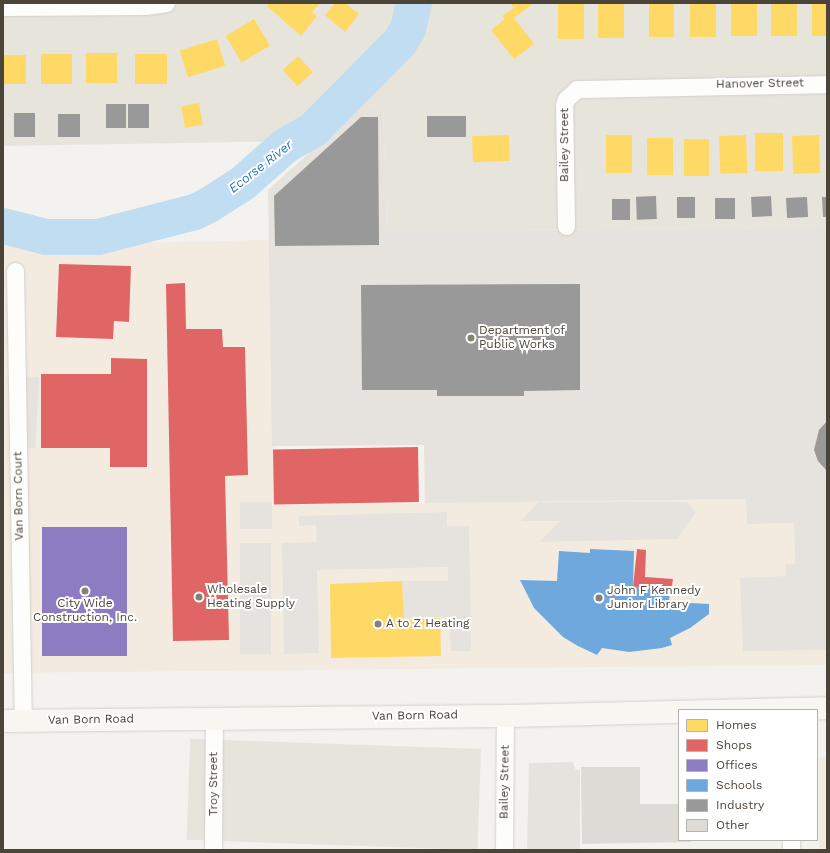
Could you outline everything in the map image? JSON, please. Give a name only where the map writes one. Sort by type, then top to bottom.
[{"type":"main road","name":"Van Born Road","points":[[792,709],[827,708]]},
{"type":"main road","name":"Van Born Road","points":[[13,721],[678,711]]},
{"type":"street","points":[[3,7],[144,6],[166,3]]},
{"type":"street","name":"Hanover Street","points":[[694,85],[827,84]]},
{"type":"street","name":"Bailey Street","points":[[566,226],[564,113],[566,99],[571,93],[587,87],[694,85]]},
{"type":"street","name":"Van Born Court","points":[[13,721],[15,271]]},
{"type":"street","name":"Bailey Street","points":[[504,850],[505,715]]},
{"type":"street","name":"Troy Street","points":[[213,850],[214,718]]},
{"type":"shaded area","points":[[3,3],[827,3],[827,227],[387,231],[383,109],[358,109],[293,141],[3,146]]},
{"type":"shaded area","points":[[358,109],[383,109],[387,231],[827,227],[827,563],[795,564],[794,523],[747,524],[746,499],[425,503],[424,445],[272,446],[268,190]]},
{"type":"shaded area","points":[[269,240],[275,505],[746,499],[747,524],[794,523],[795,564],[827,563],[827,665],[3,673],[3,246]]},
{"type":"shaded area","points":[[17,376],[39,377],[35,448],[13,447]]},
{"type":"shaded area","points":[[240,502],[272,502],[272,529],[240,529]]},
{"type":"shaded area","points":[[538,502],[687,502],[696,512],[677,539],[539,542],[560,521],[521,521]]},
{"type":"shaded area","points":[[447,512],[447,526],[469,526],[471,651],[451,651],[449,617],[403,618],[402,581],[448,581],[448,567],[317,570],[319,653],[284,654],[282,543],[317,542],[316,525],[299,526],[299,516]]},
{"type":"shaded area","points":[[240,543],[271,543],[271,654],[240,654]]},
{"type":"shaded area","points":[[827,563],[827,650],[743,651],[740,578],[786,576],[786,564]]},
{"type":"shaded area","points":[[190,739],[481,749],[477,850],[187,840]]},
{"type":"shaded area","points":[[819,757],[827,757],[827,850],[819,850]]},
{"type":"shaded area","points":[[573,762],[575,769],[580,770],[580,850],[527,850],[529,763]]},
{"type":"building: Homes","points":[[269,3],[319,4],[312,12],[317,16],[301,36],[267,6]]},
{"type":"building: Homes","points":[[335,3],[345,3],[359,14],[345,32],[325,15]]},
{"type":"building: Homes","points":[[510,3],[534,3],[514,18],[534,44],[514,59],[491,30],[505,19],[502,16],[514,8]]},
{"type":"building: Homes","points":[[558,3],[584,3],[584,39],[558,39]]},
{"type":"building: Homes","points":[[598,3],[624,3],[624,38],[598,38]]},
{"type":"building: Homes","points":[[649,3],[674,3],[674,37],[649,37]]},
{"type":"building: Homes","points":[[690,3],[716,3],[716,37],[690,37]]},
{"type":"building: Homes","points":[[731,3],[757,3],[757,36],[731,36]]},
{"type":"building: Homes","points":[[771,3],[797,3],[797,36],[771,36]]},
{"type":"building: Homes","points":[[812,3],[827,3],[827,36],[812,36]]},
{"type":"building: Homes","points":[[254,19],[270,46],[242,63],[226,36]]},
{"type":"building: Homes","points":[[217,39],[225,66],[188,77],[180,50]]},
{"type":"building: Homes","points":[[86,53],[117,53],[117,83],[86,83]]},
{"type":"building: Homes","points":[[41,54],[72,54],[72,84],[41,84]]},
{"type":"building: Homes","points":[[135,54],[167,54],[167,84],[135,84]]},
{"type":"building: Homes","points":[[3,55],[26,55],[26,84],[3,84]]},
{"type":"building: Homes","points":[[298,56],[313,72],[298,86],[283,70]]},
{"type":"building: Homes","points":[[199,103],[203,125],[185,128],[181,106]]},
{"type":"building: Homes","points":[[755,133],[783,133],[783,171],[755,171]]},
{"type":"building: Homes","points":[[509,135],[510,161],[473,162],[472,136]]},
{"type":"building: Homes","points":[[606,135],[632,135],[632,173],[606,173]]},
{"type":"building: Homes","points":[[746,135],[747,173],[720,174],[719,136]]},
{"type":"building: Homes","points":[[819,135],[820,173],[793,174],[792,136]]},
{"type":"building: Homes","points":[[647,138],[673,138],[673,175],[647,175]]},
{"type":"building: Homes","points":[[684,139],[709,139],[709,176],[684,176]]},
{"type":"building: Homes","points":[[402,581],[404,620],[440,618],[441,656],[331,658],[330,584]]},
{"type":"building: Shops","points":[[59,264],[131,266],[129,322],[114,321],[113,339],[56,337]]},
{"type":"building: Shops","points":[[185,283],[186,329],[222,329],[223,347],[245,347],[248,475],[225,476],[229,640],[173,641],[166,284]]},
{"type":"building: Shops","points":[[111,358],[147,359],[147,467],[110,467],[110,448],[41,448],[41,374],[111,374]]},
{"type":"building: Shops","points":[[418,447],[419,502],[274,505],[273,450]]},
{"type":"building: Shops","points":[[637,549],[646,550],[645,577],[673,579],[672,586],[633,587]]},
{"type":"building: Offices","points":[[42,527],[127,527],[127,656],[42,656]]},
{"type":"building: Schools","name":"John F Kennedy Junior Library","points":[[590,549],[634,551],[633,587],[670,588],[669,602],[709,604],[709,614],[690,628],[670,638],[672,645],[662,648],[629,652],[602,648],[597,655],[578,646],[563,637],[534,608],[520,580],[557,581],[559,551],[590,553]]},
{"type":"building: Industry","points":[[106,104],[126,104],[126,128],[106,128]]},
{"type":"building: Industry","points":[[128,104],[149,104],[149,128],[128,128]]},
{"type":"building: Industry","points":[[14,113],[35,113],[35,137],[14,137]]},
{"type":"building: Industry","points":[[58,114],[80,114],[80,137],[58,137]]},
{"type":"building: Industry","points":[[427,116],[466,116],[466,137],[427,137]]},
{"type":"building: Industry","points":[[361,117],[378,117],[379,245],[275,246],[274,196]]},
{"type":"building: Industry","points":[[656,196],[657,219],[637,220],[636,197]]},
{"type":"building: Industry","points":[[771,196],[772,216],[752,217],[751,197]]},
{"type":"building: Industry","points":[[677,197],[695,197],[695,218],[677,218]]},
{"type":"building: Industry","points":[[807,197],[808,217],[787,218],[786,198]]},
{"type":"building: Industry","points":[[822,197],[827,197],[827,217],[823,217]]},
{"type":"building: Industry","points":[[715,198],[735,198],[735,219],[715,219]]},
{"type":"building: Industry","points":[[612,199],[630,199],[630,220],[612,220]]},
{"type":"building: Industry","name":"Department of Public Works","points":[[580,284],[580,390],[524,391],[524,396],[437,396],[437,390],[362,390],[361,285]]},
{"type":"building: Industry","points":[[827,421],[827,471],[818,461],[814,450],[819,430]]},
{"type":"building: Other","points":[[581,767],[640,767],[640,804],[678,804],[678,841],[691,841],[691,842],[582,844]]},
{"type":"waterway","name":"Ecorse River","points":[[3,226],[46,237],[98,237],[195,212],[209,205],[243,183],[285,146],[314,129],[400,42],[408,29],[414,3]]},
{"type":"place","name":"Department of Public Works","points":[[471,338]]},
{"type":"place","name":"City Wide Construction, Inc.","points":[[85,591]]},
{"type":"place","name":"Wholesale Heating Supply","points":[[199,597]]},
{"type":"place","name":"John F Kennedy Junior Library","points":[[599,598]]},
{"type":"place","name":"A to Z Heating","points":[[378,624]]}]
